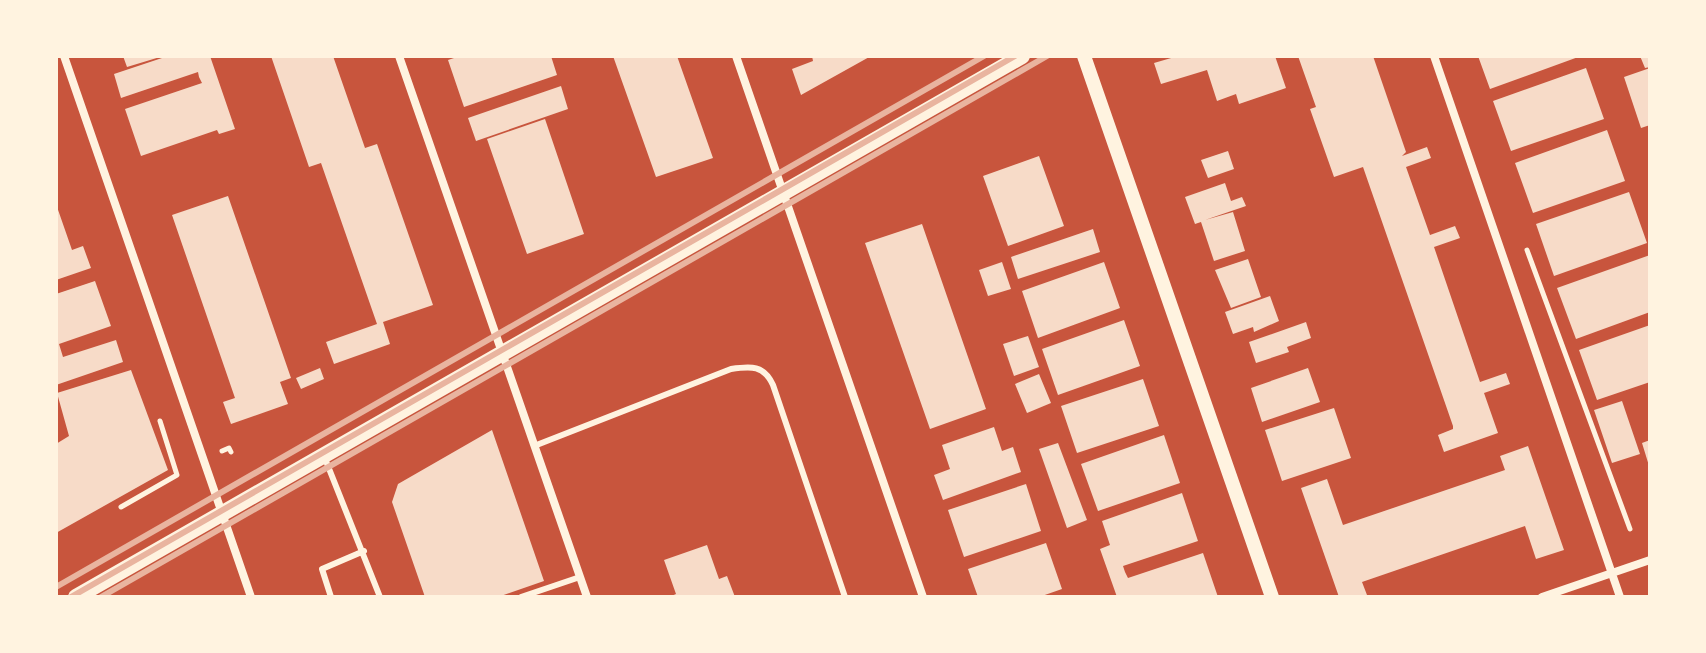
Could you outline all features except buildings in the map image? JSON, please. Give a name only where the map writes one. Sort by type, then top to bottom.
[{"type":"main road","points":[[76,597],[1022,56]]},
{"type":"street","points":[[64,56],[251,597]]},
{"type":"street","points":[[399,56],[587,597]]},
{"type":"street","points":[[736,56],[923,597]]},
{"type":"street","points":[[1084,56],[1272,597]]},
{"type":"street","points":[[1434,56],[1620,597]]},
{"type":"street","points":[[1542,597],[1650,560]]},
{"type":"lane","points":[[534,446],[731,369],[759,367],[768,372],[773,385],[845,597]]},
{"type":"lane","points":[[323,455],[380,597]]},
{"type":"lane","points":[[331,597],[322,569],[364,551]]},
{"type":"lane","points":[[521,597],[580,577]]},
{"type":"path","points":[[1527,250],[1630,529]]},
{"type":"path","points":[[121,507],[177,475],[160,421]]},
{"type":"path","points":[[222,451],[229,448],[231,452]]},
{"type":"railway","points":[[56,587],[984,56]]},
{"type":"railway","points":[[71,597],[1015,56]]},
{"type":"railway","points":[[101,597],[1047,56]]}]
